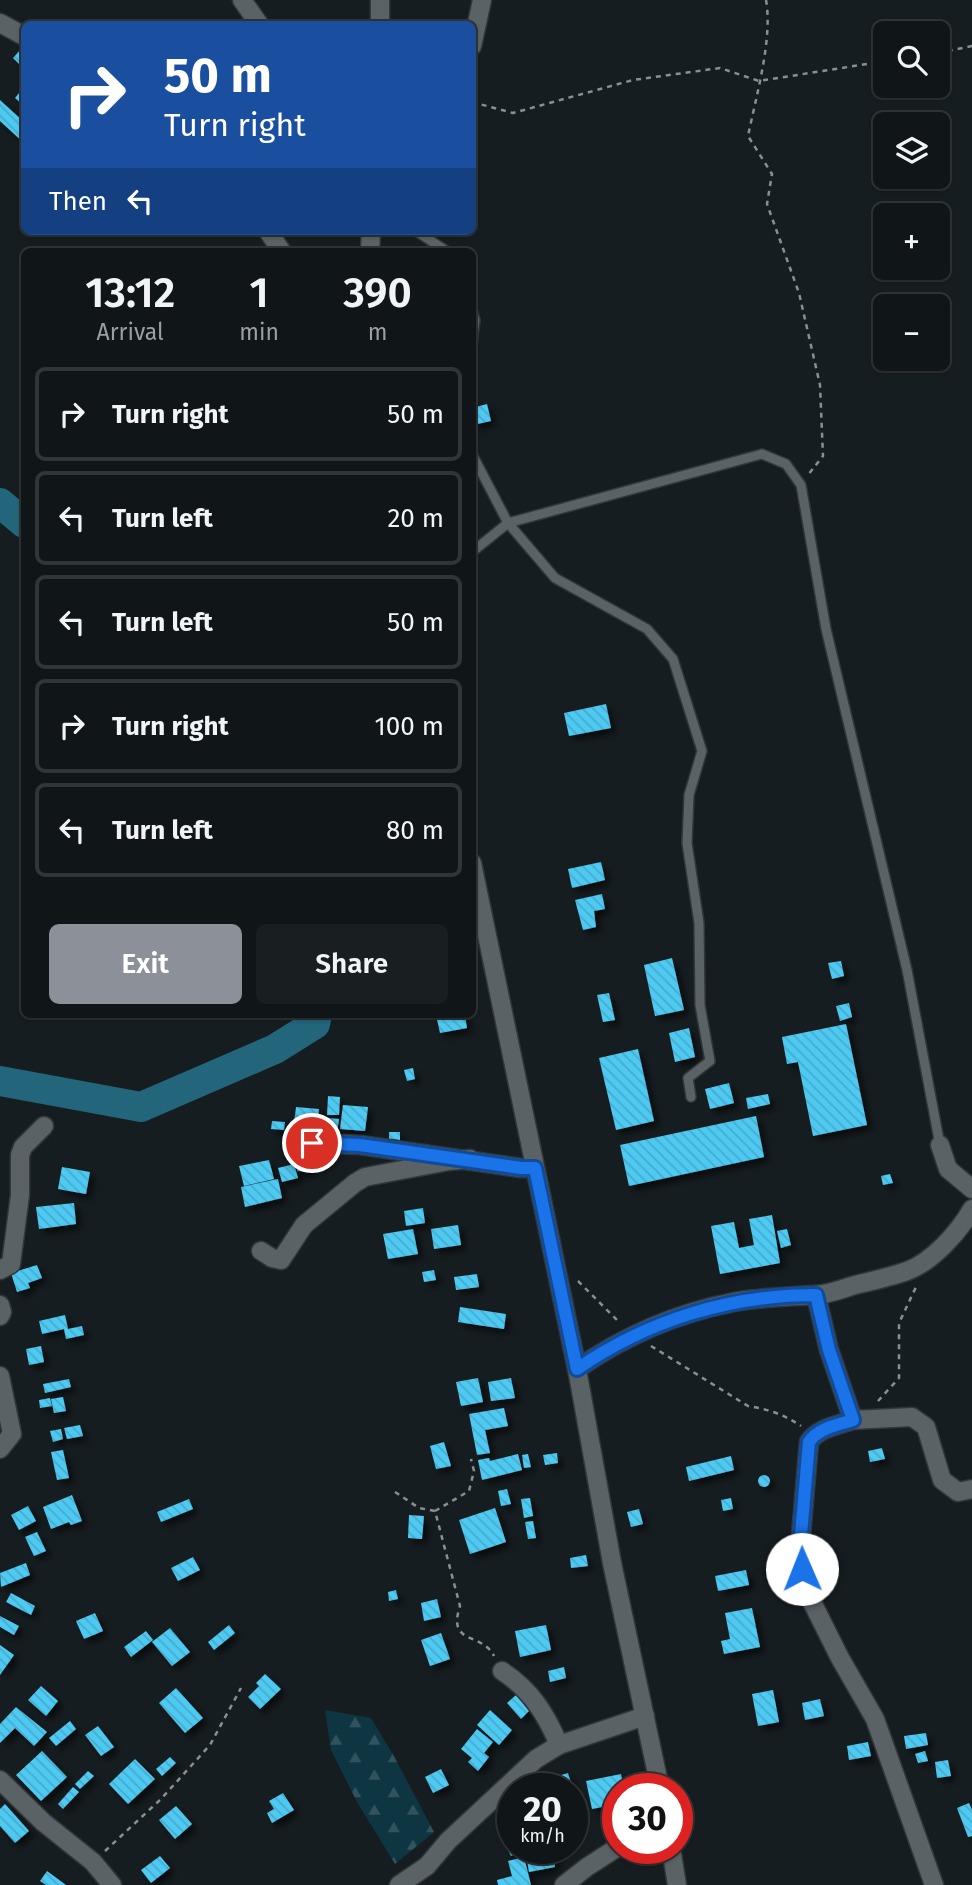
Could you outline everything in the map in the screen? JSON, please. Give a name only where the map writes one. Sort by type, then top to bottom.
[{"type":"street","points":[[242,0],[256,21]]},
{"type":"street","points":[[380,0],[380,21]]},
{"type":"street","points":[[476,28],[482,0]]},
{"type":"street","points":[[0,23],[21,34]]},
{"type":"street","points":[[476,882],[577,1369],[612,1563],[657,1773]]},
{"type":"street","points":[[0,1270],[11,1264],[16,1242],[20,1155],[23,1147],[44,1126]]},
{"type":"street","points":[[312,1143],[360,1145],[535,1168]]},
{"type":"street","points":[[360,1145],[366,1177]]},
{"type":"street","points":[[940,1146],[948,1168],[972,1189]]},
{"type":"street","points":[[261,1251],[281,1260],[304,1226],[355,1182],[366,1177],[470,1159]]},
{"type":"street","points":[[577,1369],[604,1350],[666,1321],[735,1302],[791,1295],[816,1295],[909,1270],[931,1256],[965,1222],[972,1209]]},
{"type":"street","points":[[816,1295],[829,1350],[853,1420]]},
{"type":"street","points":[[0,1305],[0,1316]]},
{"type":"street","points":[[0,1376],[12,1434],[0,1449]]},
{"type":"street","points":[[934,1885],[875,1719],[808,1594],[802,1569],[801,1535],[809,1442],[814,1436],[853,1420],[912,1417],[926,1427],[942,1480],[958,1492],[972,1489]]},
{"type":"street","points":[[502,1671],[526,1689],[547,1716],[559,1745]]},
{"type":"street","points":[[400,1885],[427,1866],[448,1841],[537,1759],[559,1745],[645,1716]]},
{"type":"street","points":[[0,1780],[43,1822],[93,1862],[112,1885]]},
{"type":"street","points":[[564,1885],[602,1857]]},
{"type":"street","points":[[674,1864],[677,1885]]},
{"type":"lane","points":[[422,235],[442,248]]},
{"type":"lane","points":[[476,549],[508,523],[762,454],[786,464],[802,485],[826,629],[907,970],[940,1146]]},
{"type":"lane","points":[[476,462],[508,523],[555,578],[647,629],[673,659],[702,751],[689,795],[687,843],[699,923],[700,1004],[710,1061],[688,1077],[691,1097]]},
{"type":"path","points":[[766,0],[769,15],[760,80],[748,136],[772,174],[767,204],[799,293],[820,385],[823,456],[802,485]]},
{"type":"path","points":[[950,51],[972,46]]},
{"type":"path","points":[[476,103],[513,113],[633,79],[720,68],[760,80],[873,63]]},
{"type":"path","points":[[554,1256],[634,1336],[748,1406],[791,1419],[814,1436]]},
{"type":"path","points":[[853,1420],[883,1398],[899,1378],[899,1323],[931,1256]]},
{"type":"path","points":[[395,1492],[419,1508],[435,1511],[468,1491],[474,1471],[471,1459]]},
{"type":"path","points":[[435,1511],[460,1606],[456,1619],[461,1633]]},
{"type":"path","points":[[93,1862],[161,1799],[210,1745],[241,1688]]},
{"type":"green space","points":[[325,1710],[371,1718],[434,1832],[395,1864],[357,1802],[331,1750]]},
{"type":"building","points":[[21,49],[21,66],[13,58]]},
{"type":"building","points":[[21,91],[21,103],[15,98]]},
{"type":"building","points":[[0,100],[21,119],[21,140],[0,121]]},
{"type":"building","points":[[487,404],[491,421],[476,424],[476,407]]},
{"type":"building","points":[[606,704],[611,728],[569,736],[564,713]]},
{"type":"building","points":[[601,862],[605,880],[572,888],[568,869]]},
{"type":"building","points":[[602,894],[605,909],[594,911],[596,927],[583,930],[575,900]]},
{"type":"building","points":[[672,958],[684,1010],[655,1016],[644,965]]},
{"type":"building","points":[[841,961],[844,976],[832,979],[828,963]]},
{"type":"building","points":[[609,993],[615,1020],[603,1022],[597,995]]},
{"type":"building","points":[[849,1003],[852,1017],[840,1021],[836,1006]]},
{"type":"building","points":[[437,1018],[465,1018],[467,1028],[440,1033]]},
{"type":"building","points":[[846,1024],[867,1125],[813,1136],[798,1062],[787,1064],[782,1037]]},
{"type":"building","points":[[689,1028],[695,1057],[675,1062],[669,1033]]},
{"type":"building","points":[[638,1049],[654,1121],[616,1130],[599,1058]]},
{"type":"building","points":[[413,1068],[415,1079],[407,1081],[404,1070]]},
{"type":"building","points":[[729,1083],[734,1103],[710,1109],[705,1089]]},
{"type":"building","points":[[768,1094],[770,1104],[748,1109],[746,1098]]},
{"type":"building","points":[[328,1096],[340,1097],[339,1115],[327,1115]]},
{"type":"building","points":[[343,1105],[368,1107],[365,1131],[340,1129]]},
{"type":"building","points":[[296,1107],[319,1109],[317,1125],[294,1123]]},
{"type":"building","points":[[756,1116],[764,1157],[629,1186],[620,1145]]},
{"type":"building","points":[[327,1118],[339,1119],[337,1133],[325,1132]]},
{"type":"building","points":[[272,1121],[285,1122],[284,1130],[271,1129]]},
{"type":"building","points":[[389,1132],[400,1132],[400,1140],[389,1139]]},
{"type":"building","points":[[269,1160],[274,1179],[244,1186],[239,1166]]},
{"type":"building","points":[[299,1162],[310,1163],[309,1172],[297,1171]]},
{"type":"building","points":[[294,1164],[298,1178],[282,1182],[278,1168]]},
{"type":"building","points":[[62,1167],[90,1172],[86,1194],[58,1189]]},
{"type":"building","points":[[890,1174],[893,1183],[883,1185],[881,1176]]},
{"type":"building","points":[[278,1179],[282,1198],[245,1207],[241,1187]]},
{"type":"building","points":[[74,1203],[76,1224],[39,1229],[36,1207]]},
{"type":"building","points":[[423,1208],[425,1223],[406,1226],[404,1211]]},
{"type":"building","points":[[772,1215],[780,1263],[720,1274],[711,1226],[734,1222],[739,1248],[754,1245],[749,1219]]},
{"type":"building","points":[[458,1225],[461,1245],[434,1249],[431,1229]]},
{"type":"building","points":[[413,1229],[418,1254],[388,1259],[383,1234]]},
{"type":"building","points":[[787,1229],[791,1245],[781,1248],[777,1231]]},
{"type":"building","points":[[37,1265],[42,1278],[28,1283],[30,1288],[17,1292],[11,1273]]},
{"type":"building","points":[[434,1270],[436,1280],[424,1282],[422,1272]]},
{"type":"building","points":[[477,1274],[479,1287],[456,1290],[454,1277]]},
{"type":"building","points":[[460,1307],[506,1314],[504,1329],[458,1322]]},
{"type":"building","points":[[65,1315],[68,1329],[82,1326],[84,1335],[66,1339],[64,1329],[42,1334],[39,1321]]},
{"type":"building","points":[[41,1346],[44,1362],[29,1365],[26,1349]]},
{"type":"building","points":[[478,1378],[483,1402],[461,1406],[456,1382]]},
{"type":"building","points":[[511,1378],[515,1398],[491,1401],[488,1382]]},
{"type":"building","points":[[69,1379],[71,1387],[45,1393],[43,1384]]},
{"type":"building","points":[[63,1397],[66,1411],[54,1413],[51,1399]]},
{"type":"building","points":[[50,1398],[52,1406],[40,1408],[39,1400]]},
{"type":"building","points":[[504,1408],[508,1426],[485,1430],[490,1453],[477,1455],[469,1414]]},
{"type":"building","points":[[80,1425],[83,1436],[67,1439],[64,1428]]},
{"type":"building","points":[[61,1429],[63,1439],[53,1442],[50,1431]]},
{"type":"building","points":[[444,1442],[451,1466],[436,1469],[430,1446]]},
{"type":"building","points":[[882,1448],[885,1459],[870,1462],[868,1451]]},
{"type":"building","points":[[63,1450],[69,1478],[57,1480],[51,1452]]},
{"type":"building","points":[[557,1453],[558,1463],[545,1465],[543,1455]]},
{"type":"building","points":[[518,1454],[522,1470],[482,1480],[478,1460],[489,1458],[490,1461]]},
{"type":"building","points":[[528,1454],[531,1467],[524,1468],[522,1455]]},
{"type":"building","points":[[731,1456],[734,1470],[689,1481],[686,1467]]},
{"type":"building","points":[[764,1475],[770,1481],[764,1487],[758,1481]]},
{"type":"building","points":[[507,1489],[511,1504],[501,1506],[498,1491]]},
{"type":"building","points":[[72,1495],[82,1521],[71,1525],[69,1522],[51,1529],[43,1507]]},
{"type":"building","points":[[530,1498],[533,1516],[524,1518],[521,1499]]},
{"type":"building","points":[[731,1498],[733,1509],[723,1511],[721,1500]]},
{"type":"building","points":[[189,1499],[193,1509],[161,1522],[157,1512]]},
{"type":"building","points":[[28,1506],[36,1521],[19,1530],[11,1515]]},
{"type":"building","points":[[495,1508],[506,1542],[470,1554],[459,1520]]},
{"type":"building","points":[[639,1509],[643,1524],[631,1527],[627,1512]]},
{"type":"building","points":[[409,1515],[424,1516],[422,1539],[408,1538]]},
{"type":"building","points":[[533,1521],[536,1538],[528,1539],[525,1522]]},
{"type":"building","points":[[37,1532],[46,1551],[34,1556],[25,1537]]},
{"type":"building","points":[[586,1555],[588,1566],[571,1568],[570,1558]]},
{"type":"building","points":[[193,1557],[200,1570],[178,1581],[171,1568]]},
{"type":"building","points":[[26,1563],[30,1575],[1,1587],[0,1573]]},
{"type":"building","points":[[746,1570],[749,1585],[718,1591],[715,1576]]},
{"type":"building","points":[[396,1590],[398,1599],[389,1601],[388,1592]]},
{"type":"building","points":[[11,1593],[35,1606],[31,1615],[6,1602]]},
{"type":"building","points":[[437,1599],[441,1617],[424,1621],[421,1603]]},
{"type":"building","points":[[752,1608],[760,1647],[724,1654],[721,1641],[730,1639],[725,1613]]},
{"type":"building","points":[[95,1613],[103,1631],[84,1639],[76,1621]]},
{"type":"building","points":[[0,1616],[19,1626],[14,1635],[0,1627]]},
{"type":"building","points":[[229,1625],[235,1633],[214,1650],[208,1642]]},
{"type":"building","points":[[546,1625],[551,1650],[520,1657],[515,1631]]},
{"type":"building","points":[[170,1628],[190,1652],[172,1666],[152,1642]]},
{"type":"building","points":[[146,1631],[153,1640],[131,1657],[124,1647]]},
{"type":"building","points":[[441,1633],[450,1659],[430,1666],[421,1640]]},
{"type":"building","points":[[0,1645],[14,1655],[0,1675]]},
{"type":"building","points":[[564,1667],[566,1678],[550,1682],[548,1671]]},
{"type":"building","points":[[265,1674],[281,1689],[260,1709],[248,1697],[259,1686],[256,1683]]},
{"type":"building","points":[[41,1686],[58,1701],[46,1716],[28,1700]]},
{"type":"building","points":[[176,1688],[203,1718],[185,1733],[159,1703]]},
{"type":"building","points":[[773,1690],[779,1722],[758,1726],[752,1694]]},
{"type":"building","points":[[516,1695],[529,1711],[521,1719],[507,1703]]},
{"type":"building","points":[[820,1699],[824,1716],[805,1720],[802,1703]]},
{"type":"building","points":[[16,1707],[47,1732],[34,1746],[15,1728],[0,1743],[0,1724]]},
{"type":"building","points":[[490,1710],[512,1730],[499,1745],[477,1725]]},
{"type":"building","points":[[70,1721],[76,1729],[56,1746],[49,1738]]},
{"type":"building","points":[[98,1726],[114,1747],[101,1756],[85,1735]]},
{"type":"building","points":[[477,1729],[493,1742],[484,1753],[489,1757],[478,1771],[468,1762],[472,1758],[461,1749]]},
{"type":"building","points":[[926,1733],[928,1745],[906,1749],[904,1736]]},
{"type":"building","points":[[868,1742],[871,1756],[849,1760],[847,1746]]},
{"type":"building","points":[[42,1751],[67,1777],[41,1801],[16,1775]]},
{"type":"building","points":[[925,1751],[928,1761],[918,1763],[915,1754]]},
{"type":"building","points":[[170,1757],[176,1763],[162,1776],[156,1769]]},
{"type":"building","points":[[135,1759],[155,1779],[128,1804],[109,1784]]},
{"type":"building","points":[[948,1760],[951,1776],[937,1778],[935,1762]]},
{"type":"building","points":[[441,1769],[449,1785],[433,1793],[425,1777]]},
{"type":"building","points":[[88,1771],[94,1776],[80,1789],[75,1784]]},
{"type":"building","points":[[602,1778],[602,1807],[592,1809],[588,1781]]},
{"type":"building","points":[[73,1787],[79,1792],[63,1809],[58,1804]]},
{"type":"building","points":[[283,1793],[294,1810],[272,1823],[267,1813],[274,1809],[269,1801]]},
{"type":"building","points":[[969,1803],[972,1810],[972,1836],[968,1837],[957,1808]]},
{"type":"building","points":[[5,1804],[29,1831],[15,1843],[0,1826],[0,1809]]},
{"type":"building","points":[[176,1806],[192,1824],[175,1839],[159,1820]]},
{"type":"building","points":[[160,1856],[170,1868],[151,1883],[141,1870]]},
{"type":"building","points":[[509,1864],[526,1864],[531,1885],[498,1885],[497,1880],[512,1876]]},
{"type":"building","points":[[528,1864],[554,1864],[555,1867],[529,1872]]},
{"type":"building","points":[[47,1871],[66,1885],[46,1885],[40,1881]]},
{"type":"waterway","points":[[0,503],[21,520]]},
{"type":"waterway","points":[[0,1081],[141,1107],[275,1049],[315,1024],[316,1018]]},
{"type":"route","points":[[312,1143],[360,1145],[535,1168],[577,1369],[604,1350],[683,1315],[735,1302],[791,1295],[816,1295],[829,1350],[853,1420],[821,1432],[809,1442],[801,1535],[802,1569]]}]
